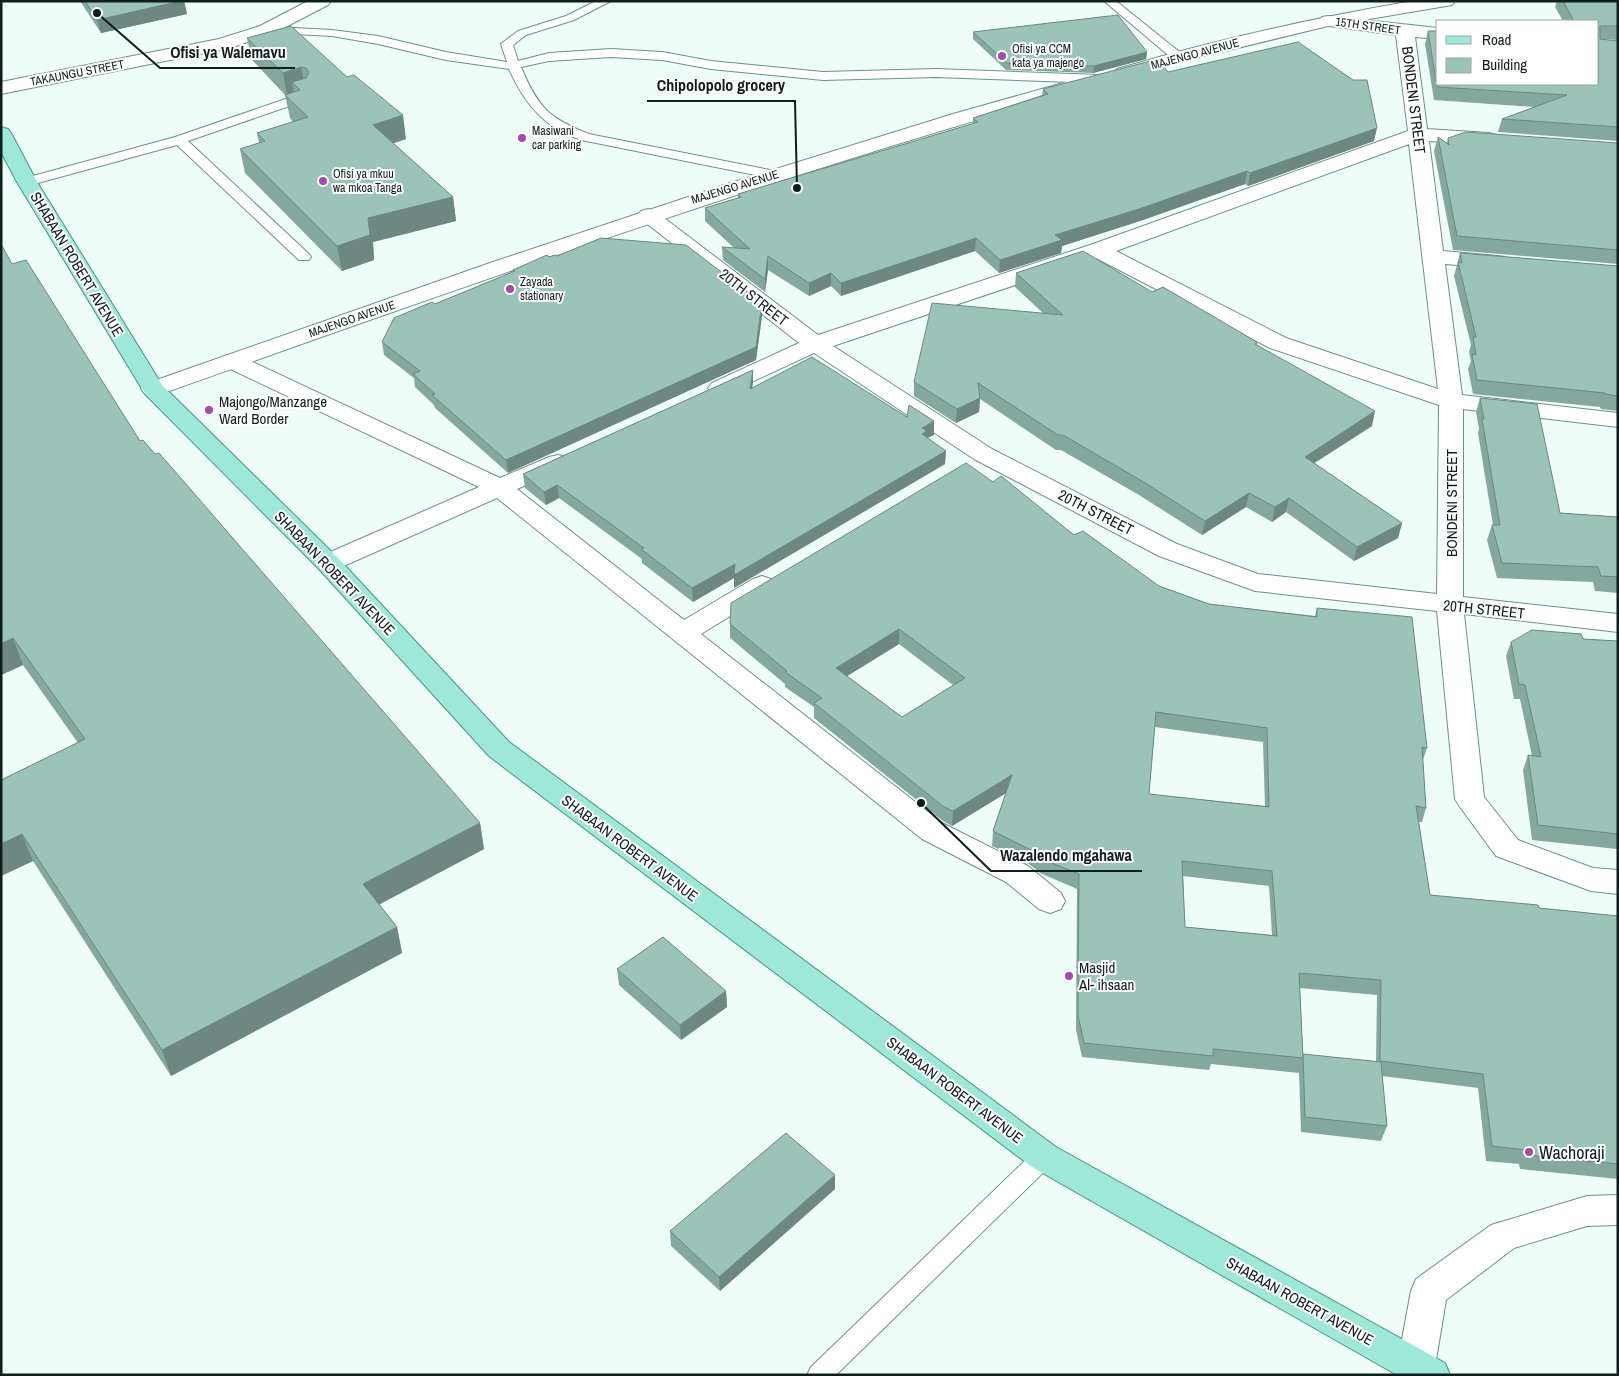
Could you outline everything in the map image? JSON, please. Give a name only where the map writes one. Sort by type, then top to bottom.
[{"type":"main road","name":"SHABAAN ROBERT AVENUE","points":[[1,133],[27,182],[153,389],[328,564],[499,749],[668,878],[1044,1157],[1424,1370]]},
{"type":"street","name":"TAKAUNGU STREET","points":[[1,88],[223,44],[266,30],[322,1]]},
{"type":"street","name":"MAJENGO AVENUE","points":[[153,389],[648,215],[961,116],[1178,57],[1328,21],[1446,1]]},
{"type":"street","name":"15TH STREET","points":[[1328,21],[1436,34]]},
{"type":"street","name":"BONDENI STREET","points":[[1405,31],[1451,401],[1450,605],[1470,799],[1507,848],[1591,879],[1618,882]]},
{"type":"street","points":[[698,398],[815,344],[1098,250],[1418,134],[1504,140]]},
{"type":"street","name":"20TH STREET","points":[[648,215],[815,344],[983,454],[1168,550],[1255,582],[1618,624]]},
{"type":"street","points":[[1098,250],[1278,343],[1451,401],[1618,420]]},
{"type":"street","points":[[1434,257],[1521,264]]},
{"type":"street","points":[[232,361],[500,488],[932,831],[1017,874],[1050,901]]},
{"type":"street","points":[[957,469],[983,454]]},
{"type":"street","points":[[328,564],[572,455]]},
{"type":"street","points":[[683,633],[779,575]]},
{"type":"street","points":[[1424,1370],[1429,1291],[1503,1236],[1586,1211],[1618,1210]]},
{"type":"lane","points":[[606,1],[570,18],[522,33],[507,44],[512,66],[524,89],[556,125],[586,137],[775,175]]},
{"type":"lane","points":[[1109,1],[1178,57]]},
{"type":"lane","points":[[266,30],[332,33],[378,40],[446,56],[512,66],[549,57],[611,53],[662,56],[711,65],[823,76],[936,72],[1100,79]]},
{"type":"lane","points":[[27,182],[179,140],[306,96]]},
{"type":"lane","points":[[179,140],[304,257]]},
{"type":"lane","points":[[819,1375],[1044,1157]]},
{"type":"building","points":[[85,1],[181,1],[97,20]]},
{"type":"building","points":[[1563,1],[1618,1],[1618,26],[1600,26],[1600,39],[1618,41],[1618,127],[1502,119],[1567,95],[1437,87],[1437,85],[1599,85],[1599,20],[1573,20]]},
{"type":"building","points":[[1118,15],[1147,52],[1094,66],[1007,63],[973,32]]},
{"type":"building","points":[[291,26],[347,77],[354,75],[403,115],[373,125],[453,197],[368,218],[370,235],[337,246],[240,149],[265,141],[257,133],[308,117],[285,95],[300,90],[292,82],[306,78],[309,72],[306,68],[301,67],[283,73],[247,38]]},
{"type":"building","points":[[1428,31],[1436,31],[1436,81]]},
{"type":"building","points":[[1298,42],[1353,80],[1367,80],[1377,128],[1250,173],[1247,171],[1142,208],[1055,235],[1062,240],[1000,260],[976,238],[841,283],[831,273],[809,283],[768,256],[765,279],[722,247],[750,249],[705,208],[741,197],[738,194],[978,122],[973,118],[1048,94],[1043,89],[1158,59],[1168,72]]},
{"type":"building","points":[[1466,132],[1618,143],[1618,250],[1457,236],[1438,137],[1449,145],[1448,138]]},
{"type":"building","points":[[601,238],[686,245],[762,303],[756,347],[506,460],[432,395],[435,394],[413,374],[420,371],[382,342],[394,318],[432,302],[435,304],[515,271],[513,270],[547,255],[549,257],[557,256]]},
{"type":"building","points":[[1,244],[12,264],[26,260],[140,441],[143,440],[155,454],[159,453],[480,823],[363,884],[397,927],[162,1050],[22,834],[1,844],[1,780],[85,739],[13,638],[1,644]]},
{"type":"building","points":[[1083,251],[1152,292],[1163,287],[1257,342],[1255,344],[1375,411],[1305,457],[1402,523],[1357,547],[1289,498],[1275,507],[1249,493],[1205,521],[1142,481],[1063,435],[1058,435],[978,383],[980,398],[957,409],[914,382],[932,303],[1063,315],[1016,273]]},
{"type":"building","points":[[1460,253],[1618,266],[1618,396],[1605,393],[1477,380],[1472,354],[1476,355],[1473,337],[1476,337],[1458,262],[1462,263]]},
{"type":"building","points":[[812,357],[907,417],[909,405],[934,421],[922,428],[927,431],[922,434],[946,451],[734,575],[735,564],[692,588],[641,549],[644,548],[557,485],[544,492],[523,474],[753,370],[750,389]]},
{"type":"building","points":[[1480,398],[1537,404],[1560,513],[1618,517],[1618,577],[1601,576],[1598,567],[1502,563],[1492,525],[1500,525]]},
{"type":"building","points":[[966,463],[993,482],[1001,476],[1074,535],[1083,531],[1159,586],[1209,604],[1317,617],[1317,608],[1412,617],[1427,748],[1422,747],[1426,808],[1416,806],[1430,895],[1538,905],[1539,908],[1618,916],[1618,1164],[1526,1155],[1526,1150],[1492,1146],[1483,1074],[1380,1061],[1381,980],[1299,973],[1303,1058],[1213,1049],[1213,1056],[1084,1043],[1078,1015],[1079,874],[1042,859],[1031,850],[993,831],[1012,775],[953,811],[944,807],[814,703],[822,698],[785,672],[787,671],[730,624],[731,603]],"holes":[[[899,629],[965,678],[902,717],[836,668]],[[1156,712],[1267,728],[1269,807],[1149,794]],[[1182,861],[1272,871],[1277,936],[1185,927]]]},
{"type":"building","points":[[1532,630],[1581,634],[1583,639],[1618,641],[1618,834],[1538,825],[1528,755],[1541,757],[1525,685],[1519,684],[1511,642]]},
{"type":"building","points":[[663,937],[726,991],[680,1025],[617,969]]},
{"type":"building","points":[[1303,1054],[1381,1062],[1387,1126],[1305,1117]]},
{"type":"building","points":[[786,1133],[835,1175],[719,1277],[670,1231]]},
{"type":"place","name":"Ofisi ya Walemavu","points":[[97,13]]},
{"type":"place","name":"Ofisi ya CCM kata ya majengo","points":[[1002,56]]},
{"type":"place","name":"Masiwani car parking","points":[[522,138]]},
{"type":"place","name":"Ofisi ya mkuu wa mkoa Tanga","points":[[323,181]]},
{"type":"place","name":"Chipolopolo grocery","points":[[797,188]]},
{"type":"place","name":"Zayada stationary","points":[[510,289]]},
{"type":"place","name":"Majongo/Manzange Ward Border","points":[[209,410]]},
{"type":"place","name":"Wazalendo mgahawa","points":[[921,803]]},
{"type":"place","name":"Masjid Al- ihsaan","points":[[1069,976]]},
{"type":"place","name":"Wachoraji","points":[[1529,1152]]}]
